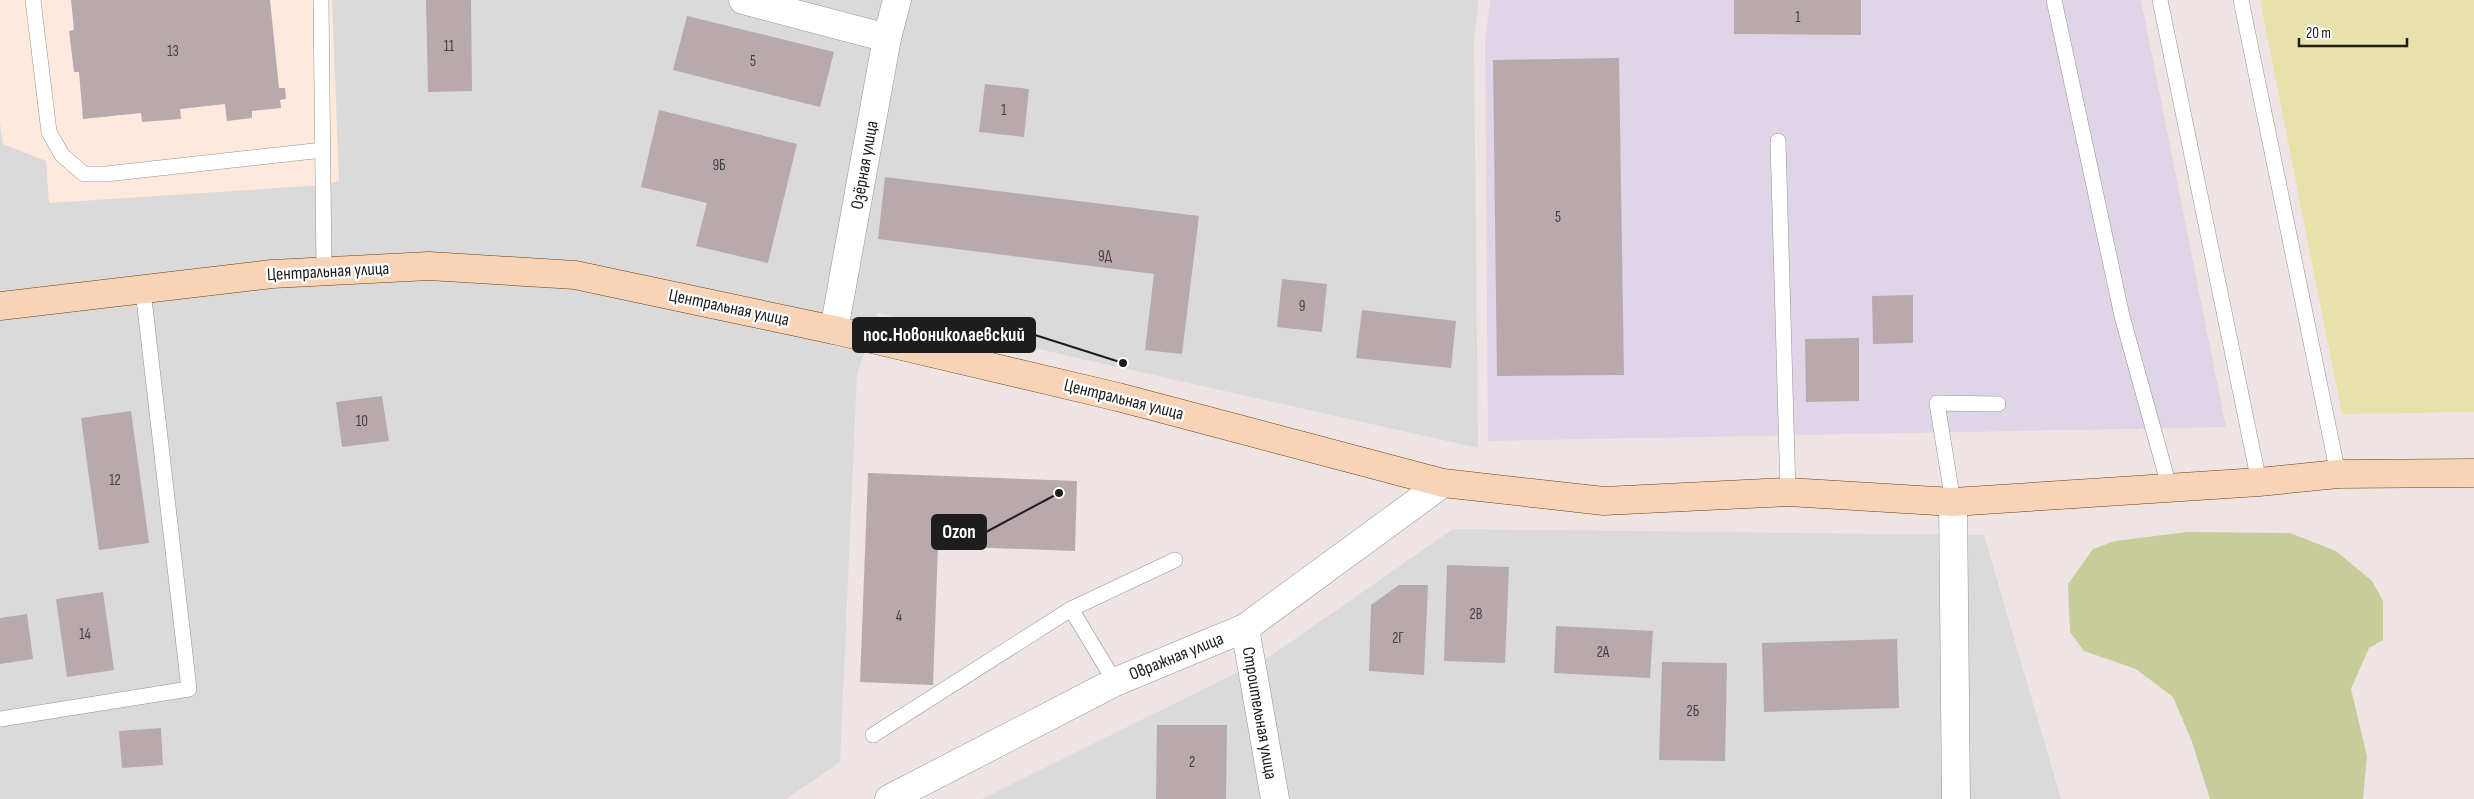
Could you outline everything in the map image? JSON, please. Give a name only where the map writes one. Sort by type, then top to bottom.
[{"type":"main road","name":"Центральная улица","points":[[0,306],[272,274],[324,271],[429,266],[575,275],[834,330],[1118,397],[1443,483],[1604,501],[1788,492],[1952,502],[2169,486],[2259,482],[2338,474],[2474,473]]},
{"type":"street","points":[[743,0],[887,38]]},
{"type":"street","name":"Озёрная улица","points":[[834,330],[887,38],[897,0]]},
{"type":"street","name":"Овражная улица","points":[[896,797],[1115,682],[1245,628],[1443,483]]},
{"type":"street","points":[[1952,502],[1956,799]]},
{"type":"street","name":"Строительная улица","points":[[1245,628],[1275,799]]},
{"type":"lane","points":[[32,0],[49,132],[62,155],[84,174],[106,174],[323,150]]},
{"type":"lane","points":[[321,0],[324,271]]},
{"type":"lane","points":[[2054,0],[2122,316],[2169,486]]},
{"type":"lane","points":[[2160,0],[2259,482]]},
{"type":"lane","points":[[2241,0],[2338,474]]},
{"type":"lane","points":[[1778,142],[1788,492]]},
{"type":"lane","points":[[0,719],[189,689],[142,290]]},
{"type":"lane","points":[[1952,502],[1937,403],[1998,404]]},
{"type":"lane","points":[[873,735],[1071,609],[1175,560]]},
{"type":"lane","points":[[1071,609],[1115,682]]},
{"type":"shaded area","points":[[0,0],[1479,0],[1474,38],[1478,448],[878,313],[857,374],[840,762],[786,799],[0,799]]},
{"type":"shaded area","points":[[0,0],[332,0],[339,181],[324,185],[49,203],[46,161],[3,144],[0,123]]},
{"type":"shaded area","points":[[1490,0],[2141,0],[2226,427],[1488,441],[1485,42]]},
{"type":"shaded area","points":[[2260,0],[2474,0],[2474,412],[2342,414]]},
{"type":"shaded area","points":[[1453,529],[1984,535],[2061,799],[982,799],[1272,655]]},
{"type":"green space","points":[[2187,532],[2290,533],[2336,551],[2372,581],[2383,601],[2383,640],[2369,648],[2351,689],[2367,756],[2363,799],[2210,799],[2192,742],[2173,697],[2136,669],[2084,651],[2070,632],[2068,584],[2093,549],[2115,541]]},
{"type":"building","points":[[71,0],[270,0],[279,88],[285,88],[286,99],[280,100],[281,108],[252,111],[252,118],[227,121],[225,104],[180,109],[181,119],[142,122],[141,113],[83,119],[79,72],[74,72],[69,31],[74,30]]},
{"type":"building","points":[[426,0],[471,0],[472,91],[428,92]]},
{"type":"building","points":[[1734,0],[1861,0],[1861,35],[1734,34]]},
{"type":"building","points":[[687,16],[834,52],[820,107],[673,70]]},
{"type":"building","points":[[1619,58],[1624,375],[1497,376],[1493,60]]},
{"type":"building","points":[[985,84],[1029,89],[1024,137],[979,132]]},
{"type":"building","points":[[659,110],[797,144],[768,263],[696,246],[707,203],[641,187]]},
{"type":"building","points":[[885,177],[1199,216],[1182,354],[1145,350],[1154,274],[878,239]]},
{"type":"building","points":[[1282,279],[1327,284],[1322,332],[1277,327]]},
{"type":"building","points":[[1913,295],[1913,343],[1873,344],[1872,296]]},
{"type":"building","points":[[1362,310],[1456,321],[1451,368],[1356,358]]},
{"type":"building","points":[[1859,338],[1859,401],[1806,402],[1805,339]]},
{"type":"building","points":[[382,396],[389,441],[342,447],[336,402]]},
{"type":"building","points":[[131,411],[149,543],[99,550],[81,418]]},
{"type":"building","points":[[868,473],[1077,481],[1075,551],[938,546],[933,685],[860,682]]},
{"type":"building","points":[[1447,565],[1509,567],[1505,663],[1444,661]]},
{"type":"building","points":[[1399,585],[1428,585],[1424,675],[1369,671],[1371,605]]},
{"type":"building","points":[[103,592],[114,670],[67,677],[56,599]]},
{"type":"building","points":[[27,614],[33,659],[0,664],[0,618]]},
{"type":"building","points":[[1556,626],[1653,631],[1650,678],[1554,673]]},
{"type":"building","points":[[1897,639],[1899,708],[1764,712],[1762,643]]},
{"type":"building","points":[[1662,662],[1727,663],[1725,761],[1659,760]]},
{"type":"building","points":[[1157,725],[1227,725],[1226,799],[1156,799]]},
{"type":"building","points":[[161,728],[163,765],[122,768],[119,731]]},
{"type":"place","name":"пос.Новониколаевский","points":[[1123,363]]},
{"type":"place","name":"Ozon","points":[[1059,493]]}]
